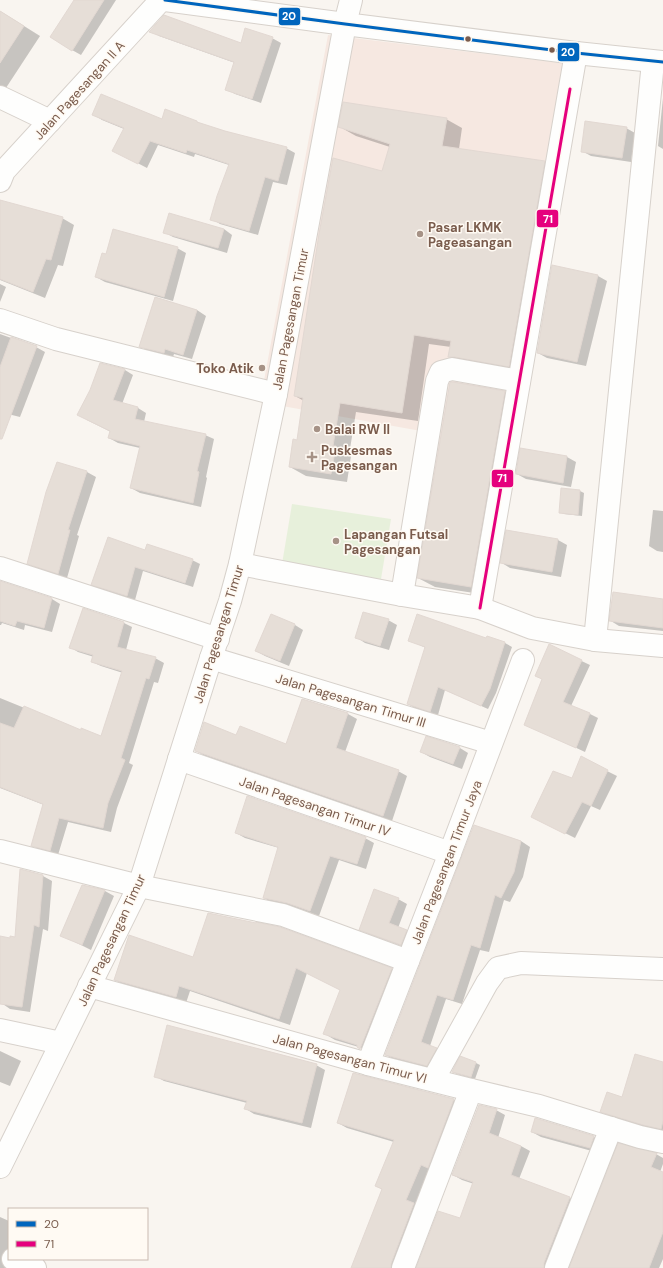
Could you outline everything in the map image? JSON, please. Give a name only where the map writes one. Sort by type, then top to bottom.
[{"type":"street","name":"Jalan Pagesangan II A","points":[[0,181],[4,171],[161,0]]},
{"type":"street","points":[[165,0],[345,24],[658,62],[594,640]]},
{"type":"street","name":"Jalan Pagesangan Timur","points":[[0,1167],[139,886],[230,601],[240,564],[276,394],[345,24],[351,0]]},
{"type":"street","points":[[480,608],[576,53]]},
{"type":"street","points":[[0,97],[50,121]]},
{"type":"street","points":[[0,320],[56,339],[276,394]]},
{"type":"street","points":[[402,595],[436,381],[441,372],[452,369],[519,381]]},
{"type":"street","points":[[240,564],[402,595],[480,608],[532,628],[594,640],[663,646]]},
{"type":"street","name":"Jalan Pagesangan Timur III","points":[[0,568],[214,648],[491,743]]},
{"type":"street","name":"Jalan Pagesangan Timur Jaya","points":[[368,1064],[523,660]]},
{"type":"street","name":"Jalan Pagesangan Timur IV","points":[[179,759],[450,853]]},
{"type":"street","points":[[0,851],[139,886],[283,915],[408,961]]},
{"type":"street","points":[[433,1080],[487,983],[498,968],[521,963],[663,969]]},
{"type":"street","name":"Jalan Pagesangan Timur VI","points":[[89,986],[368,1064],[539,1106],[640,1137],[663,1142]]},
{"type":"street","points":[[0,1030],[61,1043]]},
{"type":"street","points":[[403,1268],[471,1090]]},
{"type":"street","points":[[556,1268],[611,1128]]},
{"type":"street","points":[[15,1260],[35,1268]]},
{"type":"shaded area","name":"Pasar LKMK Pageasangan","points":[[328,35],[579,65],[488,590],[394,571],[421,431],[260,402]]},
{"type":"green space","name":"Lapangan Futsal Pagesangan","points":[[292,504],[391,519],[381,579],[282,564]]},
{"type":"building","points":[[74,0],[104,0],[72,51],[50,37]]},
{"type":"building","points":[[0,11],[24,26],[0,63]]},
{"type":"building","points":[[164,15],[241,43],[245,28],[273,37],[252,99],[225,90],[234,62],[149,32]]},
{"type":"building","points":[[101,94],[162,119],[165,109],[225,131],[287,147],[278,181],[265,177],[249,231],[210,220],[229,164],[187,150],[186,153],[150,141],[138,164],[112,151],[124,128],[92,115]]},
{"type":"building","points":[[343,102],[447,118],[442,146],[545,161],[509,367],[448,357],[451,341],[414,335],[402,413],[340,403],[333,446],[336,446],[331,474],[289,467],[293,439],[297,440],[303,398],[294,396],[319,234],[333,158],[382,171],[390,144],[338,127]]},
{"type":"building","points":[[585,121],[627,127],[622,158],[581,152]]},
{"type":"building","points":[[0,200],[63,217],[51,260],[46,259],[33,292],[0,279]]},
{"type":"building","points":[[169,213],[224,229],[218,248],[163,233]]},
{"type":"building","points":[[113,229],[178,247],[164,297],[95,277],[102,253],[106,254]]},
{"type":"building","points":[[552,265],[598,275],[577,362],[537,353]]},
{"type":"building","points":[[155,297],[197,310],[183,355],[165,349],[164,353],[139,347]]},
{"type":"building","points":[[11,337],[37,346],[2,439],[0,439],[0,367]]},
{"type":"building","points":[[100,363],[125,369],[113,400],[138,407],[135,419],[206,434],[197,471],[199,472],[193,503],[130,488],[140,446],[108,438],[110,431],[77,415],[90,390]]},
{"type":"building","points":[[450,382],[505,391],[471,587],[417,578]]},
{"type":"building","points":[[520,448],[567,456],[563,483],[516,474]]},
{"type":"building","points":[[57,462],[87,471],[68,530],[70,530],[58,574],[27,564],[46,492]]},
{"type":"building","points":[[561,488],[580,490],[578,515],[559,513]]},
{"type":"building","points":[[506,530],[558,539],[552,572],[500,563]]},
{"type":"building","points":[[108,537],[145,550],[147,544],[193,559],[185,583],[135,567],[127,596],[91,585]]},
{"type":"building","points":[[0,581],[52,598],[44,628],[17,621],[15,626],[0,621]]},
{"type":"building","points":[[613,592],[663,599],[663,628],[609,621]]},
{"type":"building","points":[[83,608],[124,622],[117,647],[156,657],[149,679],[146,678],[121,758],[125,760],[108,803],[103,828],[59,818],[50,851],[31,846],[43,804],[0,787],[0,723],[14,728],[24,706],[81,730],[81,728],[101,736],[122,671],[91,662],[93,655],[69,648]]},
{"type":"building","points":[[363,612],[389,619],[380,646],[355,638]]},
{"type":"building","points":[[271,614],[295,624],[280,661],[255,651]]},
{"type":"building","points":[[417,614],[486,638],[487,636],[505,642],[490,689],[481,706],[438,687],[430,712],[407,704],[425,647],[408,641]]},
{"type":"building","points":[[549,644],[582,660],[563,702],[590,713],[576,748],[524,725],[542,679],[535,676]]},
{"type":"building","points":[[302,699],[348,713],[336,748],[399,770],[383,816],[195,751],[204,722],[236,735],[240,726],[286,744]]},
{"type":"building","points":[[426,736],[460,747],[453,764],[420,752]]},
{"type":"building","points":[[581,756],[608,770],[591,806],[582,802],[565,834],[531,817],[553,771],[572,778]]},
{"type":"building","points":[[247,796],[366,837],[357,864],[330,856],[310,911],[287,903],[263,898],[278,847],[235,833]]},
{"type":"building","points":[[474,825],[521,841],[514,872],[501,898],[495,895],[480,948],[471,945],[453,1000],[437,995],[421,1042],[437,1048],[427,1066],[385,1055]]},
{"type":"building","points":[[20,869],[43,875],[39,927],[34,925],[22,1007],[0,1004],[0,936],[10,938],[10,936],[15,937]]},
{"type":"building","points":[[82,885],[105,890],[82,945],[60,936]]},
{"type":"building","points":[[374,889],[399,898],[389,923],[407,930],[401,945],[359,930]]},
{"type":"building","points":[[208,913],[280,927],[392,968],[360,1049],[357,1045],[323,1034],[340,990],[296,968],[279,1019],[179,986],[176,997],[114,980],[129,935],[193,957]]},
{"type":"building","points":[[167,1025],[317,1064],[302,1123],[244,1109],[247,1101],[154,1077]]},
{"type":"building","points":[[635,1054],[663,1062],[663,1121],[661,1129],[600,1112],[607,1092],[622,1097]]},
{"type":"building","points":[[460,1056],[476,1062],[471,1077],[452,1072]]},
{"type":"building","points":[[353,1073],[454,1099],[428,1168],[421,1165],[406,1200],[414,1203],[391,1264],[391,1268],[351,1268],[382,1189],[375,1186],[394,1140],[337,1123]]},
{"type":"building","points":[[479,1105],[497,1109],[489,1133],[521,1146],[511,1175],[570,1197],[544,1263],[544,1268],[416,1268],[438,1211],[460,1218],[473,1182],[452,1175]]},
{"type":"building","points":[[535,1118],[594,1136],[590,1148],[531,1132]]},
{"type":"building","points":[[618,1143],[657,1153],[651,1167],[663,1172],[663,1232],[649,1268],[569,1268]]},
{"type":"transit line","name":"20","points":[[165,0],[576,53],[663,62]]},
{"type":"transit line","name":"71","points":[[480,608],[570,89]]},
{"type":"place","name":"Pasar LKMK Pageasangan","points":[[420,234]]},
{"type":"place","name":"Toko Atik","points":[[262,368]]},
{"type":"place","name":"Balai RW II","points":[[317,429]]},
{"type":"place","name":"Puskesmas Pagesangan","points":[[312,457]]},
{"type":"place","name":"Lapangan Futsal Pagesangan","points":[[336,541]]}]
